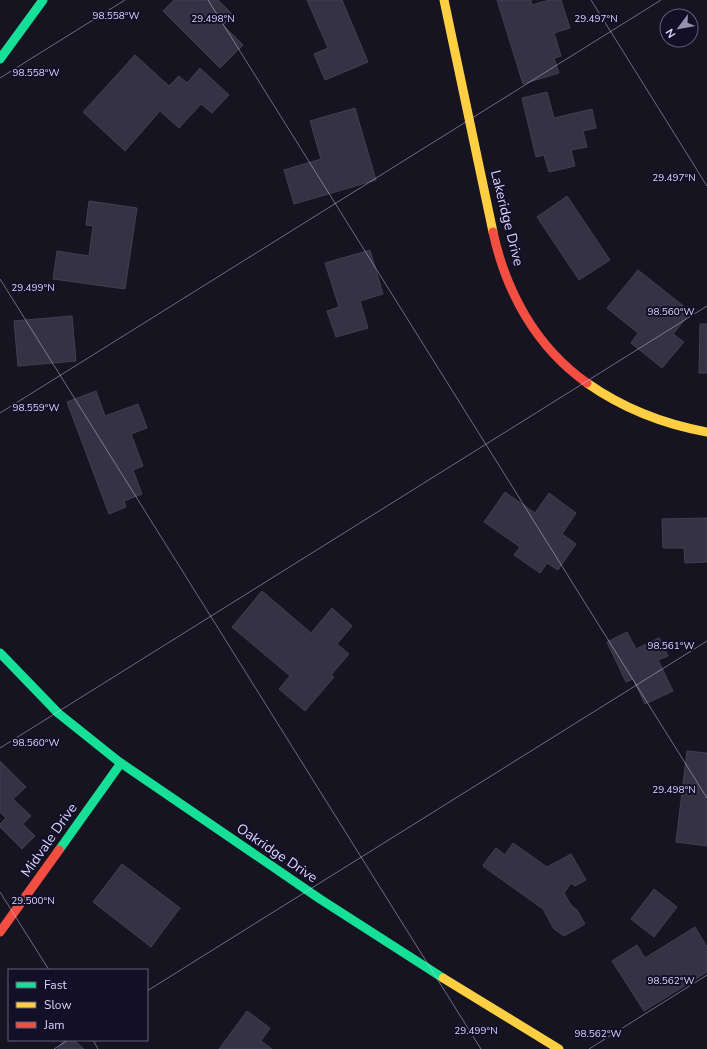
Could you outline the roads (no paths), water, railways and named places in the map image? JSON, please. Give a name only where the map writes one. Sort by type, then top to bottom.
[{"type":"street","points":[[0,58],[43,0]]},
{"type":"street","name":"Lakeridge Drive","points":[[444,0],[495,240],[505,272],[522,312],[551,352],[604,394],[645,416],[670,425],[707,432]]},
{"type":"street","name":"Oakridge Drive","points":[[0,653],[29,685],[77,730],[121,763],[364,930],[474,999],[560,1049]]},
{"type":"street","name":"Midvale Drive","points":[[0,932],[121,763]]}]
